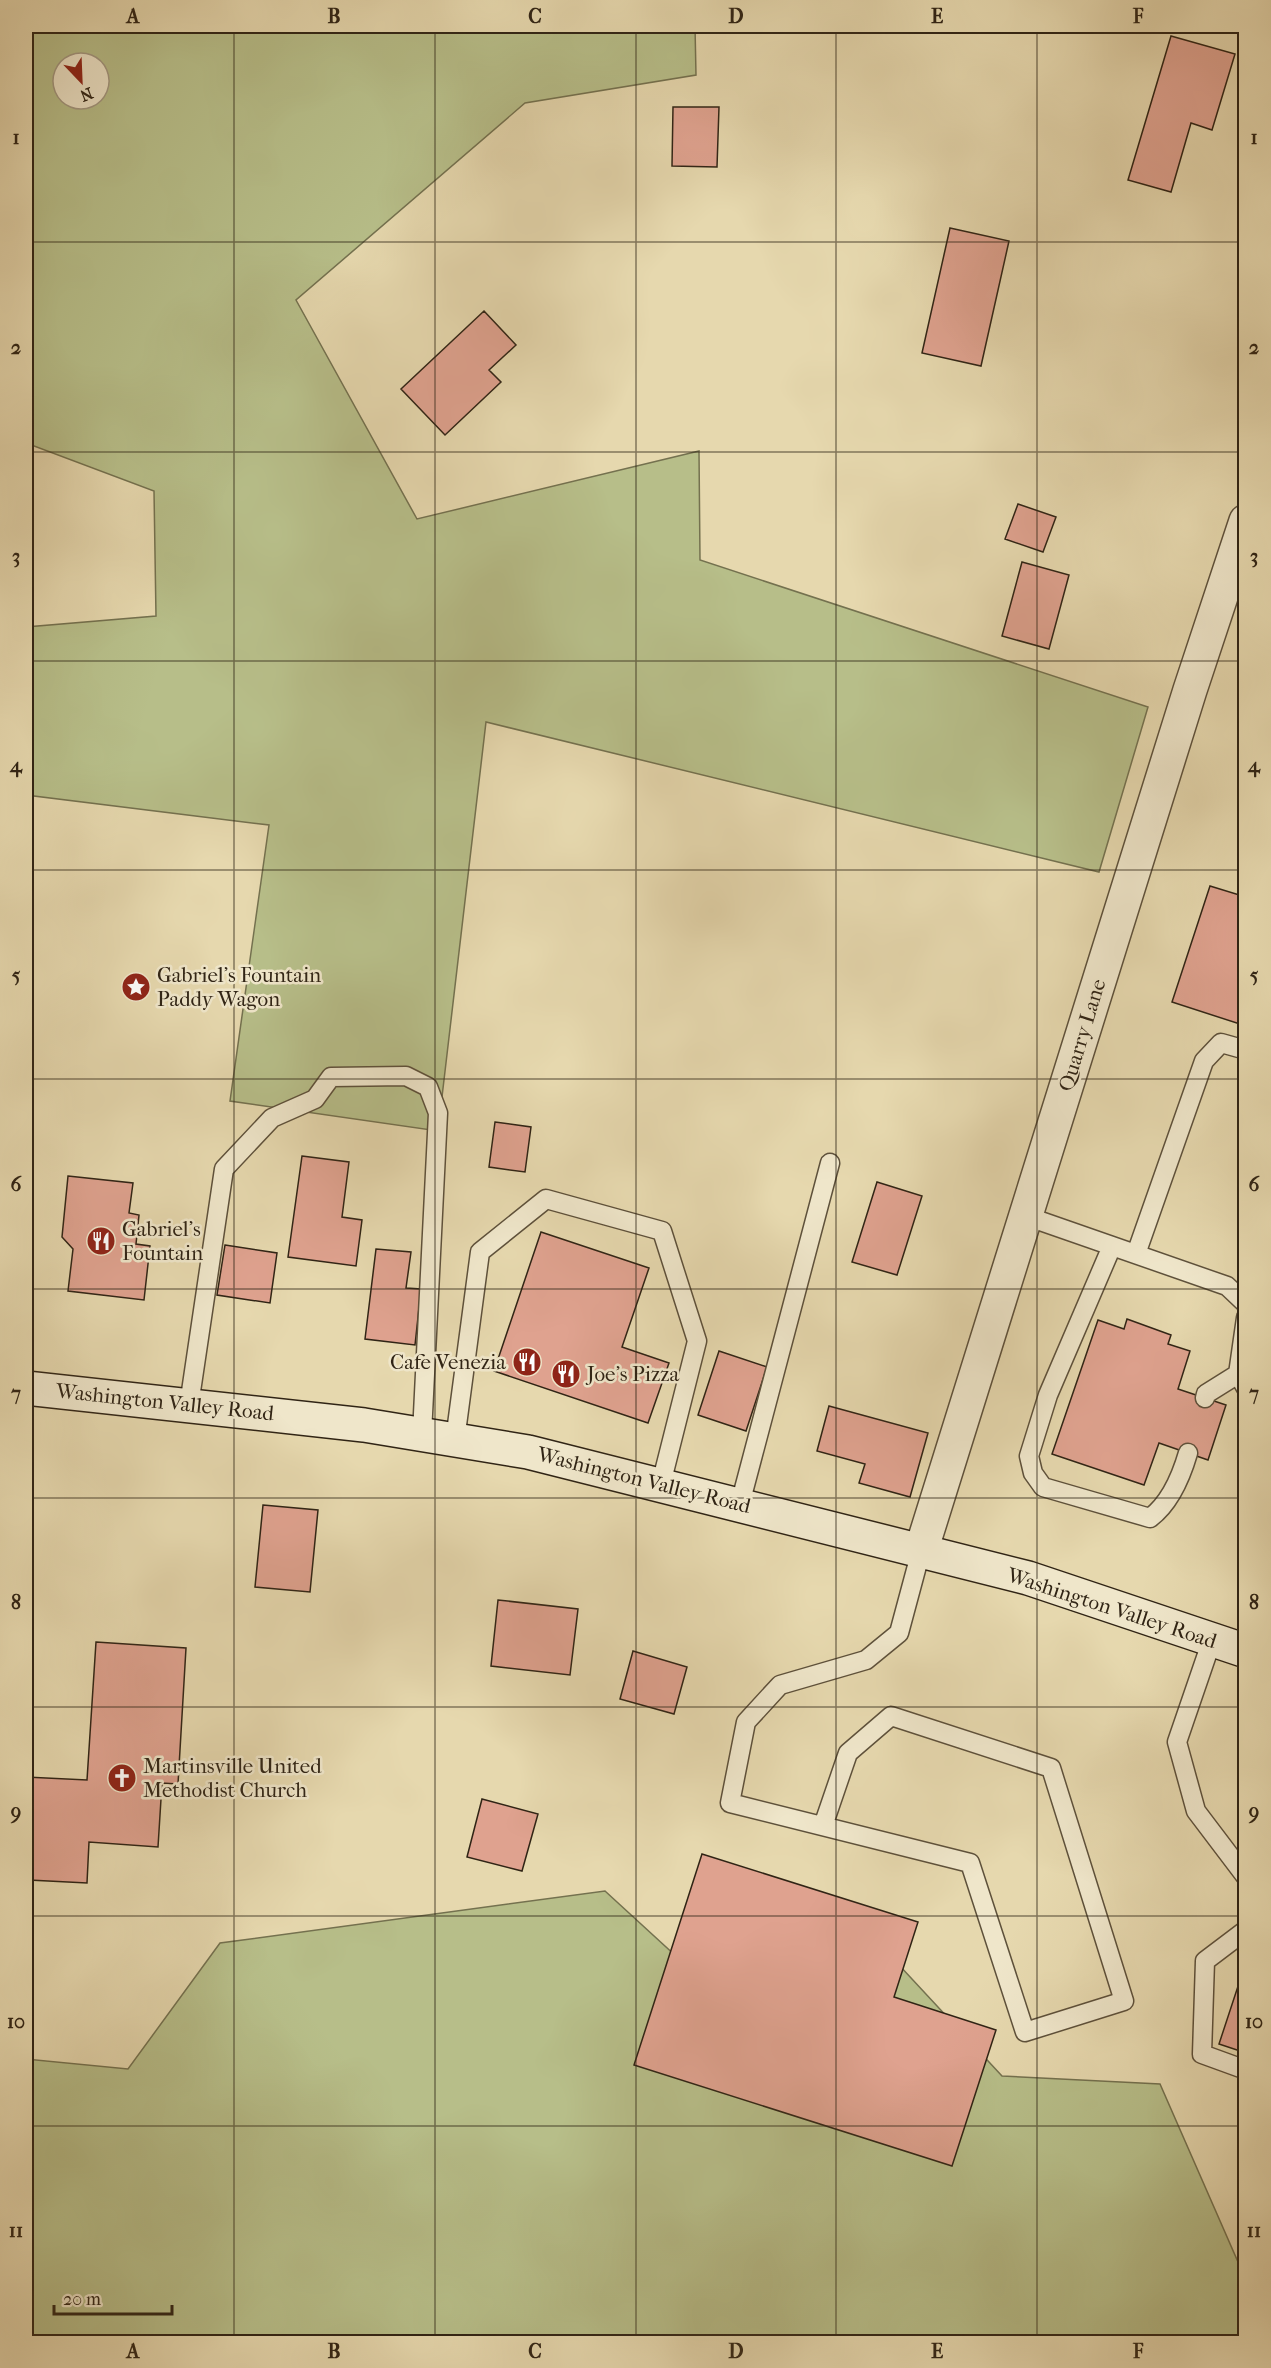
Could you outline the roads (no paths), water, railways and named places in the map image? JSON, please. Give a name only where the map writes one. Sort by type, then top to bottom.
[{"type":"street","name":"Quarry Lane","points":[[921,1551],[1245,521]]},
{"type":"street","name":"Washington Valley Road","points":[[26,1388],[364,1425],[528,1452],[1028,1578],[1245,1651]]},
{"type":"lane","points":[[1136,1254],[1204,1061],[1221,1042],[1245,1050]]},
{"type":"lane","points":[[189,1405],[224,1169],[272,1118],[315,1099],[331,1077],[406,1076],[428,1087],[438,1113],[423,1434]]},
{"type":"lane","points":[[740,1504],[830,1163]]},
{"type":"lane","points":[[455,1440],[480,1252],[546,1199],[662,1231],[697,1341],[662,1484]]},
{"type":"lane","points":[[1026,1216],[1227,1286],[1245,1304]]},
{"type":"lane","points":[[1112,1246],[1048,1395],[1029,1456],[1033,1473],[1044,1487],[1150,1518],[1162,1509],[1182,1471],[1188,1453]]},
{"type":"lane","points":[[1205,1398],[1206,1394],[1241,1381],[1245,1318]]},
{"type":"lane","points":[[823,1826],[848,1753],[891,1716],[1051,1768],[1124,2001],[1025,2032],[970,1863],[730,1803],[746,1722],[780,1685],[866,1660],[899,1633],[921,1551]]},
{"type":"lane","points":[[1212,1640],[1176,1742],[1196,1811],[1245,1877]]},
{"type":"lane","points":[[1245,1930],[1205,1962],[1202,2054],[1245,2070]]},
{"type":"place","name":"Gabriel's Fountain Paddy Wagon","points":[[136,987]]},
{"type":"place","name":"Gabriel’s Fountain","points":[[101,1241]]},
{"type":"place","name":"Cafe Venezia","points":[[527,1362]]},
{"type":"place","name":"Joe's Pizza","points":[[566,1374]]},
{"type":"place","name":"Martinsville United Methodist Church","points":[[122,1778]]}]
